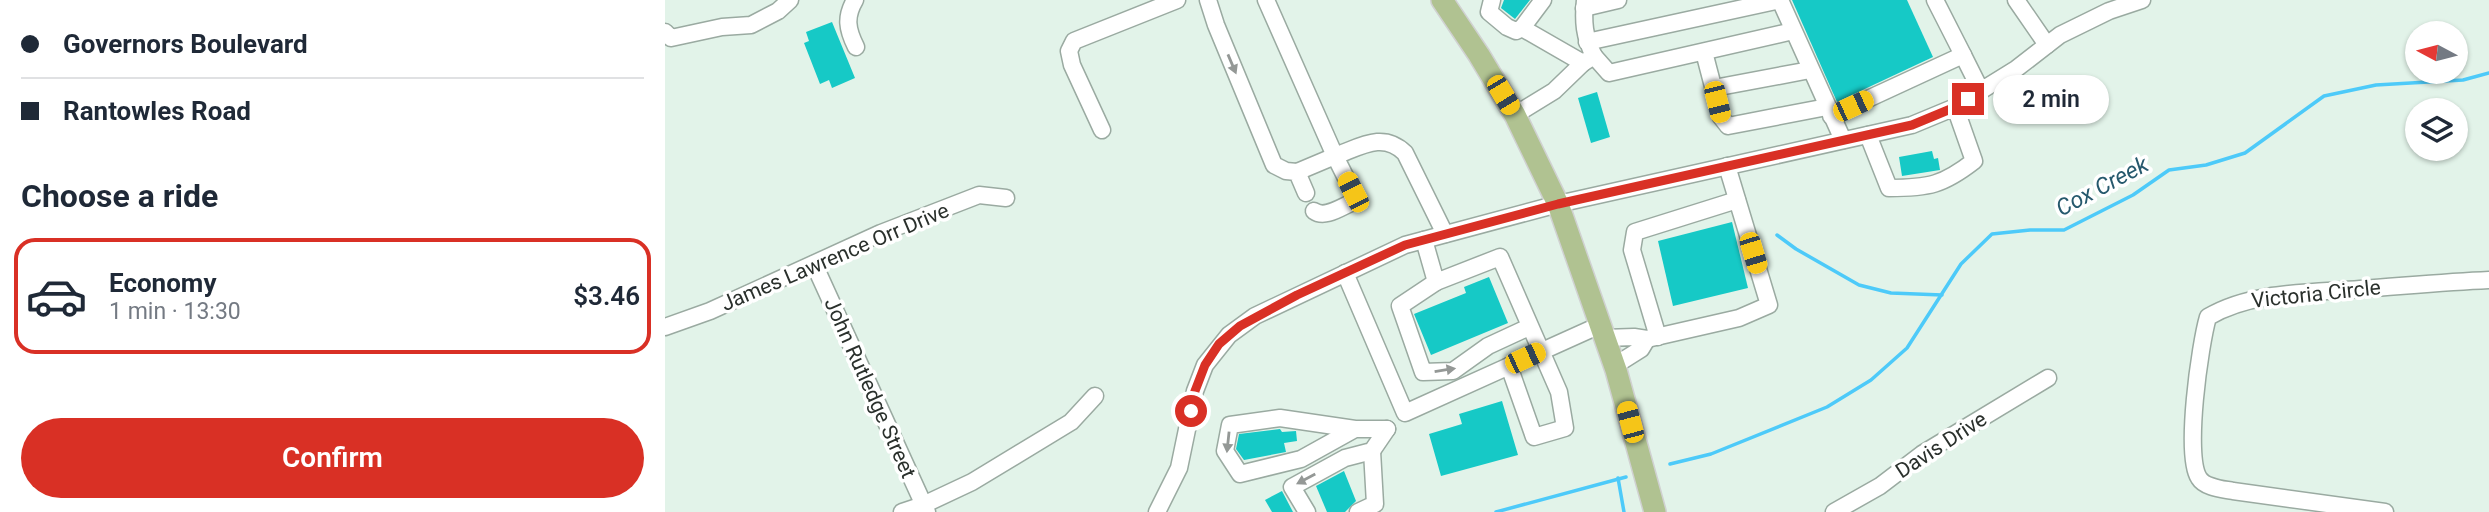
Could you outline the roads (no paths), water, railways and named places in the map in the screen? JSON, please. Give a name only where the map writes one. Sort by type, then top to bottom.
[{"type":"main road","points":[[1447,2],[1515,115],[1558,204],[1614,366],[1655,512]]},
{"type":"street","points":[[665,32],[671,38],[722,27],[751,25],[778,11],[790,0]]},
{"type":"street","points":[[855,0],[848,12],[848,30],[856,47]]},
{"type":"street","points":[[1102,130],[1072,65],[1069,51],[1074,41],[1177,0]]},
{"type":"street","points":[[1208,0],[1274,165],[1286,171],[1297,172],[1382,140],[1396,144],[1405,153],[1445,234]]},
{"type":"street","points":[[1266,0],[1355,198],[1353,202],[1324,214],[1314,211]]},
{"type":"street","points":[[1492,0],[1489,12],[1516,31],[1523,28],[1543,0]]},
{"type":"street","points":[[1588,54],[1583,23],[1584,4],[1618,0]]},
{"type":"street","points":[[1515,115],[1554,91],[1588,54],[1780,0],[1843,141]]},
{"type":"street","points":[[1935,0],[1980,91]]},
{"type":"street","points":[[1157,512],[1179,468],[1199,378],[1219,344],[1255,316],[1405,245],[1558,204],[1912,125],[1955,107],[2016,69],[2060,35],[2109,11],[2142,0]]},
{"type":"street","points":[[2023,3],[2047,45]]},
{"type":"street","points":[[1523,28],[1588,54],[1609,73],[1793,31]]},
{"type":"street","points":[[1704,52],[1721,117],[1728,126],[1829,111],[1963,55]]},
{"type":"street","points":[[1714,88],[1810,70]]},
{"type":"street","points":[[1868,135],[1889,188],[1937,185],[1974,161],[1955,107]]},
{"type":"street","points":[[1345,273],[1405,413],[1542,350],[1602,332],[1653,338],[1739,318],[1769,305],[1727,166]]},
{"type":"street","points":[[1297,172],[1306,193]]},
{"type":"street","name":"James Lawrence Orr Drive","points":[[665,327],[709,311],[881,233],[979,195],[1006,198]]},
{"type":"street","points":[[1653,338],[1632,250],[1635,232],[1737,201]]},
{"type":"street","points":[[1424,240],[1436,282]]},
{"type":"street","points":[[1509,366],[1534,438],[1565,428],[1559,392],[1500,257],[1436,282],[1400,306],[1423,372],[1453,371],[1488,346],[1529,327]]},
{"type":"street","name":"John Rutledge Street","points":[[814,264],[925,508]]},
{"type":"street","name":"Victoria Circle","points":[[2378,511],[2234,491],[2211,486],[2199,480],[2192,462],[2201,338],[2208,317],[2243,301],[2319,292],[2489,280]]},
{"type":"street","points":[[1614,366],[1653,338]]},
{"type":"street","name":"Davis Drive","points":[[1834,512],[1880,486],[1922,454],[2048,378]]},
{"type":"street","points":[[902,512],[925,508],[972,482],[1071,422],[1095,396]]},
{"type":"street","points":[[1355,429],[1301,460],[1240,474],[1225,451],[1230,425],[1280,418],[1355,429],[1387,429],[1373,451],[1375,505],[1357,512]]},
{"type":"street","points":[[1307,512],[1292,486],[1345,458],[1373,451]]},
{"type":"waterway","name":"Cox Creek","points":[[1670,464],[1711,454],[1827,407],[1871,380],[1907,348],[1961,264],[1992,234],[2064,230],[2133,195],[2169,170],[2206,165],[2245,153],[2324,96],[2376,85],[2463,80],[2489,73]]},
{"type":"waterway","points":[[1777,235],[1859,285],[1891,293],[1942,295]]},
{"type":"waterway","name":"Cox Creek","points":[[1496,512],[1626,477]]},
{"type":"waterway","points":[[1618,478],[1624,512]]}]
